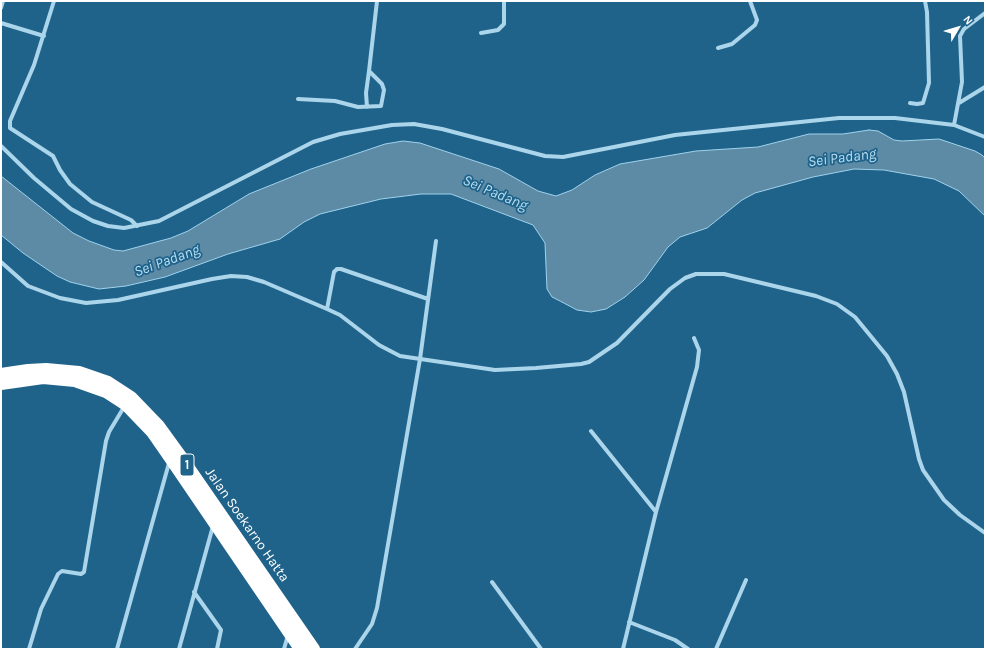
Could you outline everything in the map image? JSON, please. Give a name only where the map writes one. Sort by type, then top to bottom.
[{"type":"highway","name":"Jalan Soekarno Hatta","points":[[1,374],[22,370],[46,369],[79,372],[108,382],[131,397],[144,409],[217,516],[314,649]]},
{"type":"highway","name":"Jalan Soekarno Hatta","points":[[1,384],[43,378],[75,381],[106,392],[126,405],[173,453]]},
{"type":"highway","name":"Jalan Soekarno Hatta","points":[[217,516],[300,649]]},
{"type":"street","points":[[1,8],[3,1]]},
{"type":"street","points":[[54,1],[44,36],[28,81],[10,121],[10,128],[53,156],[60,170],[70,184],[92,202],[131,220],[137,226]]},
{"type":"street","points":[[367,107],[366,93],[377,1]]},
{"type":"street","points":[[481,33],[498,30],[504,24],[504,1]]},
{"type":"street","points":[[718,48],[732,44],[755,25],[756,20],[750,1]]},
{"type":"street","points":[[910,103],[923,103],[929,83],[927,12],[925,1]]},
{"type":"street","points":[[954,125],[962,82],[960,36],[964,29],[985,13]]},
{"type":"street","points":[[1,23],[44,36]]},
{"type":"street","points":[[298,99],[335,101],[367,107],[381,106],[384,90],[382,84],[369,71]]},
{"type":"street","points":[[959,103],[985,87]]},
{"type":"street","points":[[1,146],[34,178],[71,209],[93,221],[108,226],[124,228],[159,221],[313,142],[340,134],[392,125],[414,124],[442,128],[545,156],[563,157],[675,135],[839,118],[895,118],[954,125],[985,137]]},
{"type":"street","points":[[355,649],[372,624],[377,608],[420,359],[436,241]]},
{"type":"street","points":[[1,262],[28,286],[60,298],[86,303],[118,300],[231,276],[247,277],[264,282],[340,315],[379,345],[400,356],[495,370],[536,368],[589,362],[617,343],[670,289],[685,278],[696,274],[724,274],[816,296],[837,304],[855,317],[887,356],[897,374],[904,392],[919,459],[923,470],[944,500],[960,516],[985,533]]},
{"type":"street","points":[[327,309],[334,272],[337,269],[342,269],[428,298]]},
{"type":"street","points":[[623,649],[656,512],[697,367],[699,350],[694,338]]},
{"type":"street","points":[[29,649],[41,609],[58,574],[62,571],[81,574],[84,572],[106,441],[109,432],[126,405]]},
{"type":"street","points":[[591,431],[656,512]]},
{"type":"street","points":[[117,649],[173,453]]},
{"type":"street","points":[[179,649],[194,592],[217,516]]},
{"type":"street","points":[[716,649],[746,580]]},
{"type":"street","points":[[492,582],[541,649]]},
{"type":"street","points":[[194,592],[221,630],[217,649]]},
{"type":"street","points":[[629,622],[675,640],[688,649]]},
{"type":"street","points":[[284,649],[289,633]]},
{"type":"water","name":"Sei Padang","points":[[869,130],[878,131],[894,140],[939,139],[975,151],[982,155],[985,158],[985,216],[959,191],[934,179],[884,170],[854,169],[813,177],[755,193],[742,200],[707,228],[680,237],[668,247],[644,280],[625,297],[606,309],[591,312],[577,310],[552,297],[547,289],[545,243],[533,225],[451,194],[421,194],[381,199],[320,214],[304,222],[280,239],[228,254],[165,277],[126,286],[99,289],[70,282],[57,276],[23,253],[1,235],[1,176],[73,233],[89,241],[114,250],[123,251],[171,238],[188,231],[249,194],[311,169],[385,144],[403,141],[420,143],[499,169],[538,191],[556,196],[572,190],[595,175],[620,164],[696,151],[758,147],[809,134],[843,134]]}]
